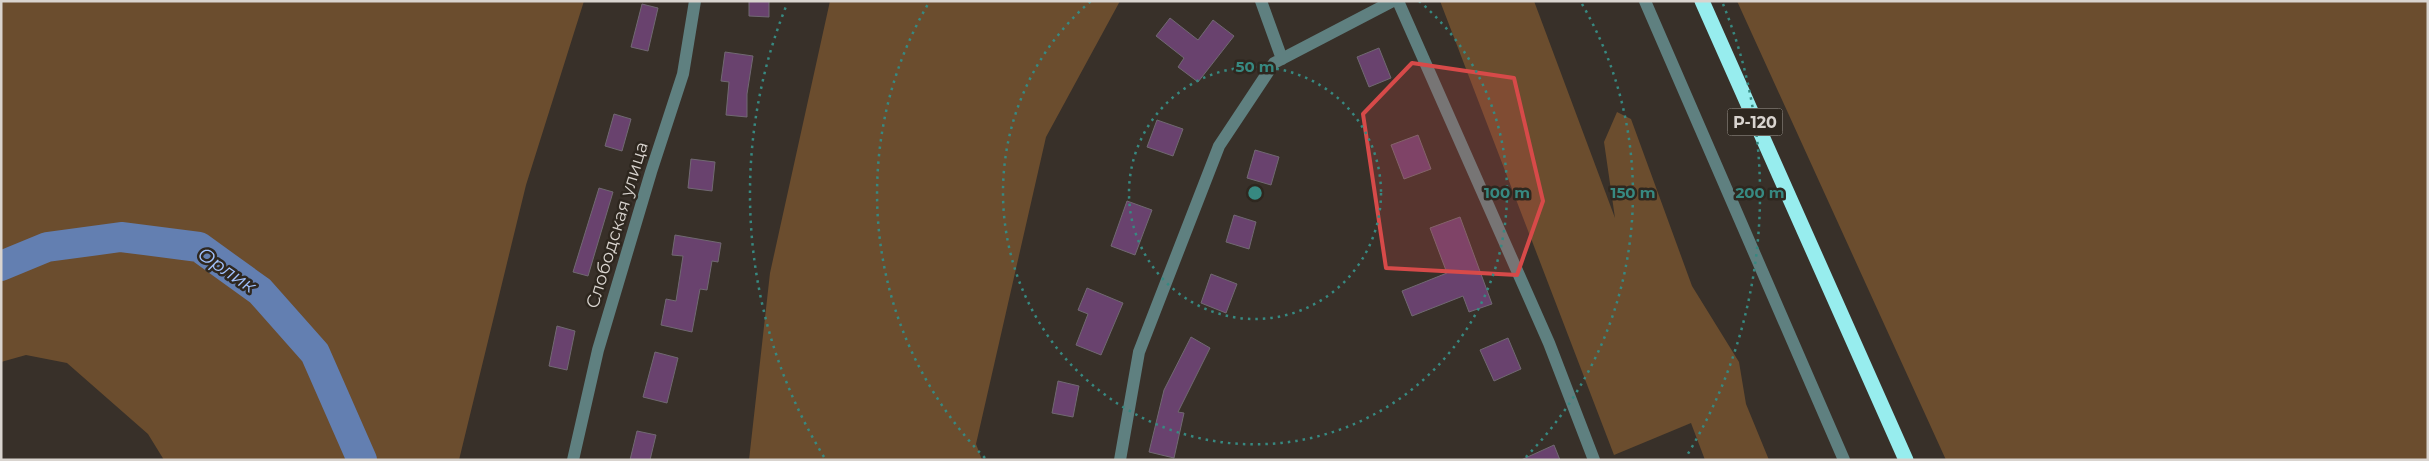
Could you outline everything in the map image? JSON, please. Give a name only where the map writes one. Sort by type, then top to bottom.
[{"type":"highway","name":"Р-120","points":[[1702,1],[1906,460]]},
{"type":"street","name":"Слободская улица","points":[[573,460],[598,350],[682,74],[694,1]]},
{"type":"street","points":[[1261,1],[1282,59]]},
{"type":"street","points":[[1120,460],[1139,352],[1219,146],[1274,64],[1393,1]]},
{"type":"street","points":[[1398,1],[1549,344],[1594,460]]},
{"type":"street","points":[[1645,1],[1844,460]]},
{"type":"highlighted area","points":[[1412,63],[1514,78],[1543,201],[1517,275],[1386,268],[1363,114]]},
{"type":"shaded area","points":[[1,1],[584,1],[526,185],[459,460],[164,460],[148,434],[67,363],[26,355],[1,362]]},
{"type":"shaded area","points":[[830,1],[1120,1],[1046,137],[976,444],[982,460],[749,460],[770,273]]},
{"type":"shaded area","points":[[1440,1],[1534,1],[1615,218],[1604,142],[1617,112],[1631,119],[1692,286],[1739,362],[1746,404],[1769,460],[1705,460],[1691,423],[1614,455]]},
{"type":"shaded area","points":[[1737,1],[2428,1],[2428,460],[1946,460]]},
{"type":"building","points":[[749,1],[769,1],[769,17],[749,16]]},
{"type":"building","points":[[642,4],[658,8],[648,51],[631,47]]},
{"type":"building","points":[[1170,18],[1198,40],[1213,20],[1234,36],[1198,82],[1178,67],[1184,58],[1156,36]]},
{"type":"building","points":[[1379,48],[1391,78],[1369,87],[1357,57]]},
{"type":"building","points":[[725,52],[753,56],[747,94],[747,117],[726,115],[729,82],[721,81]]},
{"type":"building","points":[[614,114],[631,119],[622,151],[605,146]]},
{"type":"building","points":[[1157,120],[1183,129],[1173,156],[1147,147]]},
{"type":"building","points":[[1418,135],[1431,169],[1404,179],[1391,145]]},
{"type":"building","points":[[1255,150],[1279,157],[1271,185],[1247,178]]},
{"type":"building","points":[[691,159],[715,162],[712,191],[688,188]]},
{"type":"building","points":[[599,188],[613,192],[588,276],[573,272]]},
{"type":"building","points":[[1127,201],[1152,210],[1135,255],[1111,246]]},
{"type":"building","points":[[1234,215],[1256,222],[1249,249],[1226,242]]},
{"type":"building","points":[[1460,217],[1492,304],[1469,312],[1463,296],[1412,316],[1402,291],[1447,273],[1430,228]]},
{"type":"building","points":[[675,235],[721,243],[718,262],[712,261],[707,290],[700,289],[692,332],[661,325],[666,299],[676,301],[683,256],[672,255]]},
{"type":"building","points":[[1211,274],[1237,284],[1226,313],[1201,303]]},
{"type":"building","points":[[1087,288],[1123,303],[1101,355],[1076,345],[1088,314],[1078,310]]},
{"type":"building","points":[[557,326],[575,331],[567,370],[549,366]]},
{"type":"building","points":[[1191,337],[1210,348],[1178,412],[1184,413],[1174,458],[1149,452],[1164,390]]},
{"type":"building","points":[[1508,338],[1521,369],[1494,381],[1480,350]]},
{"type":"building","points":[[655,352],[678,358],[667,403],[643,397]]},
{"type":"building","points":[[1058,381],[1079,386],[1073,417],[1052,413]]},
{"type":"building","points":[[637,431],[656,435],[650,460],[630,460]]},
{"type":"building","points":[[1554,445],[1560,460],[1521,460]]},
{"type":"waterway","name":"Орлик","points":[[1,266],[47,247],[121,237],[199,247],[260,291],[315,353],[362,460]]}]
